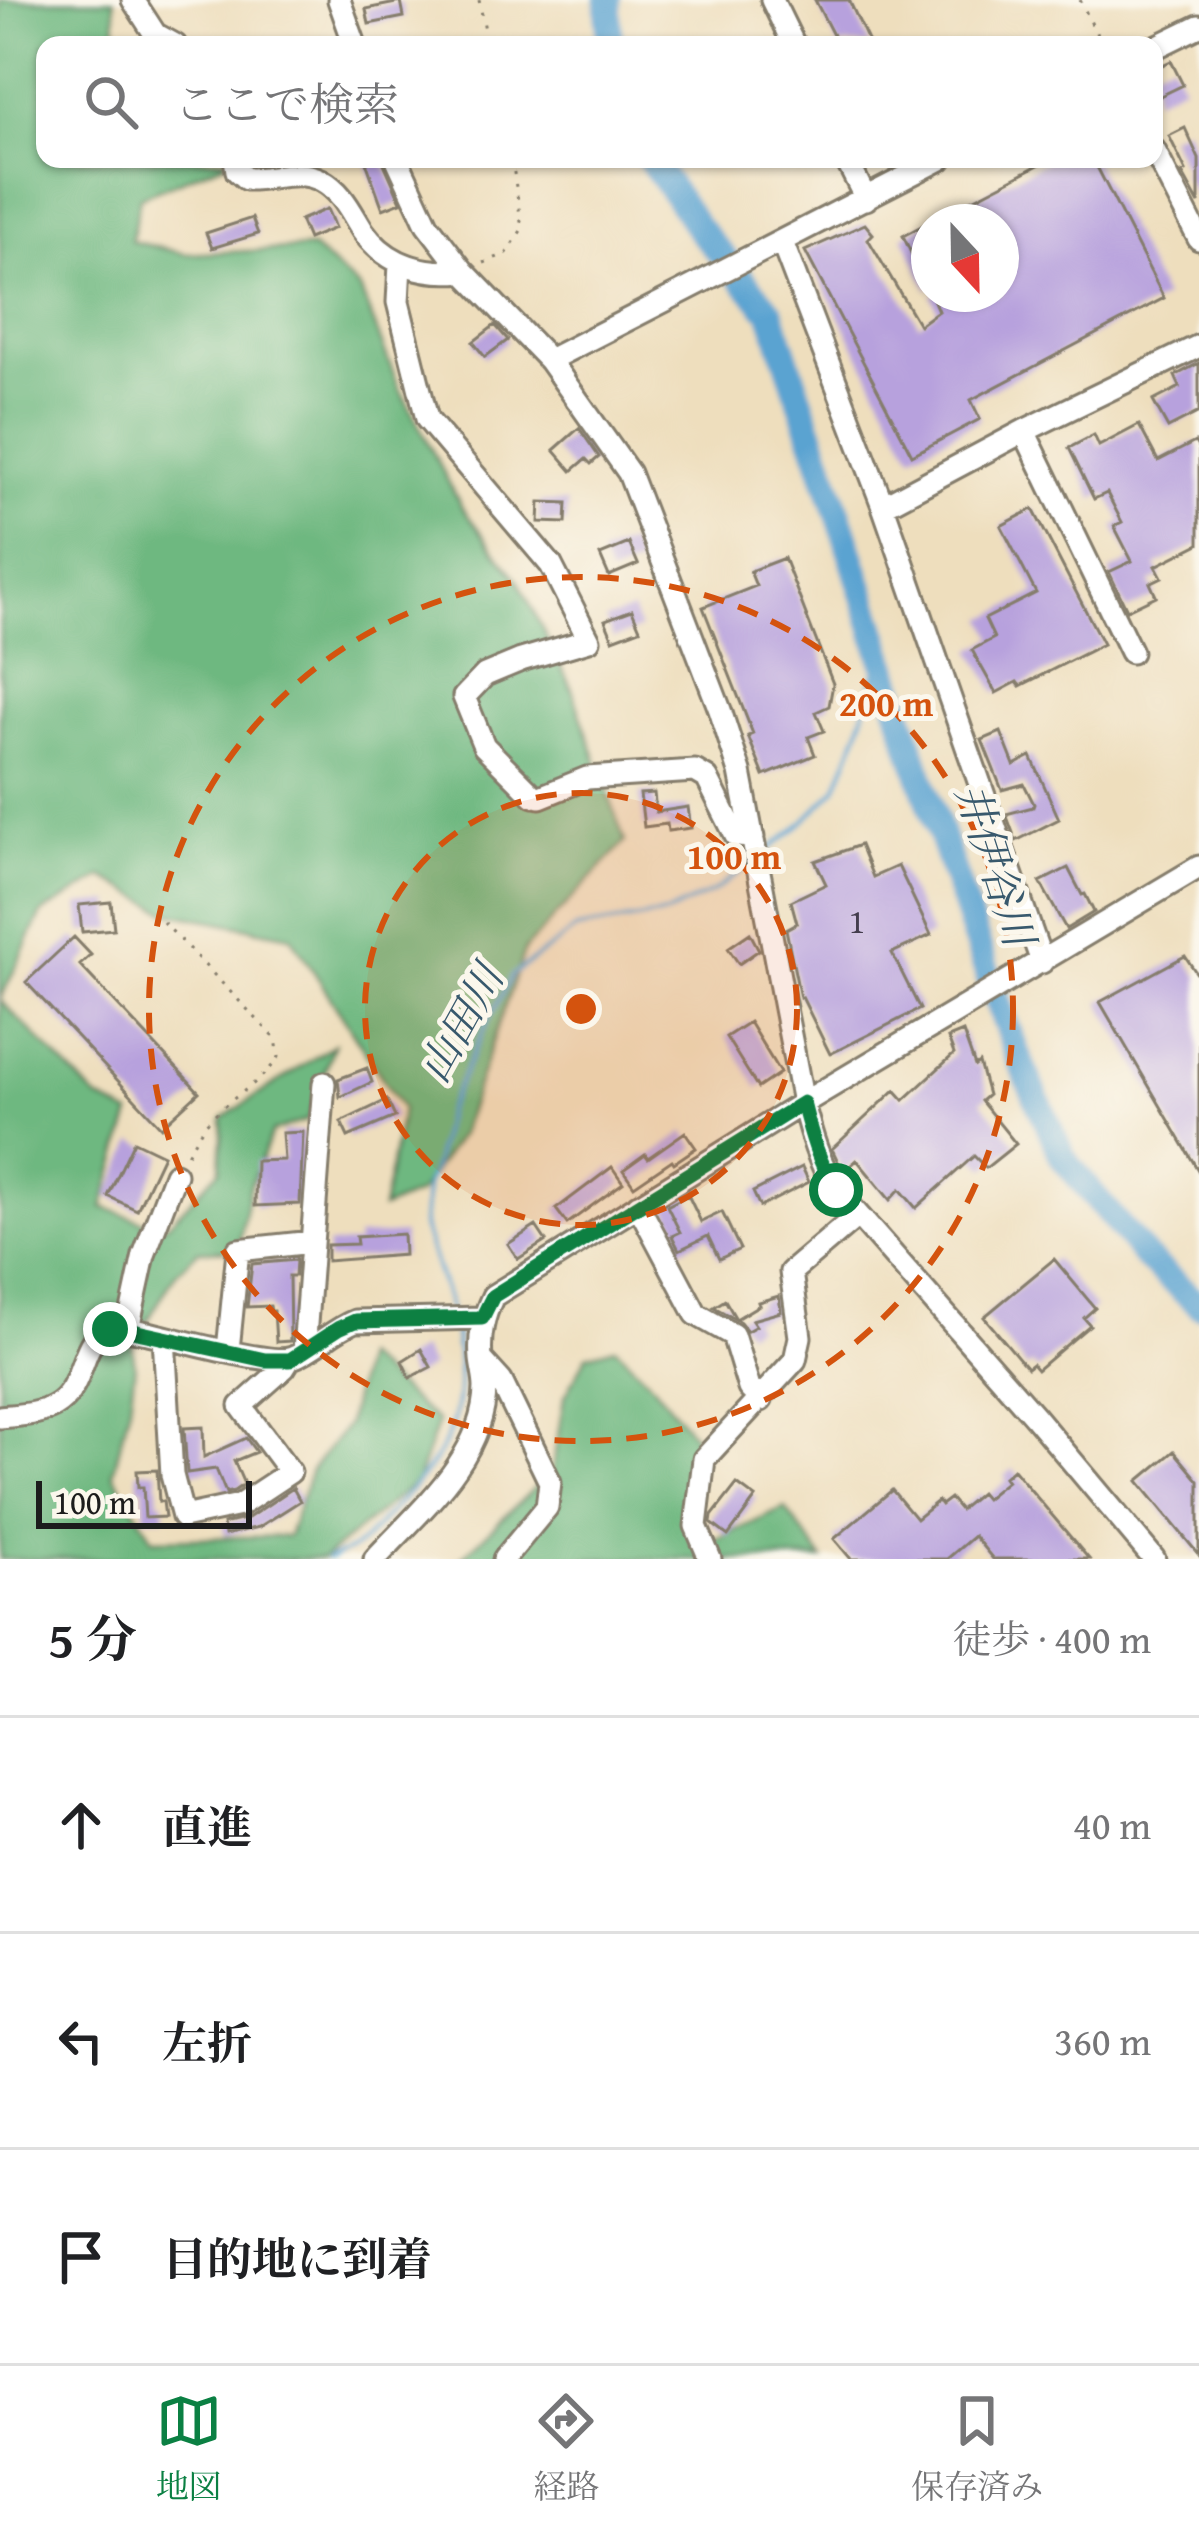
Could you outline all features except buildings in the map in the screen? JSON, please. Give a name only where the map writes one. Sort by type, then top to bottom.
[{"type":"street","points":[[133,0],[159,36]]},
{"type":"street","points":[[339,0],[353,36]]},
{"type":"street","points":[[772,0],[790,36]]},
{"type":"street","points":[[1163,44],[1199,26]]},
{"type":"street","points":[[237,168],[246,178],[301,174],[326,182],[348,205],[367,236],[400,265],[439,273],[463,271]]},
{"type":"street","points":[[402,168],[428,224],[463,271],[549,360],[629,473],[740,772],[803,1103],[824,1170],[836,1190],[1154,1559]]},
{"type":"street","points":[[850,168],[866,199]]},
{"type":"street","points":[[549,360],[924,168]]},
{"type":"street","points":[[1163,168],[1199,239]]},
{"type":"street","points":[[776,245],[883,506],[1033,967]]},
{"type":"street","points":[[400,265],[398,302],[427,419],[551,565],[589,640],[485,675],[464,697],[484,746],[540,797],[587,778],[694,771],[707,778],[736,836],[754,841]]},
{"type":"street","points":[[883,506],[1199,346]]},
{"type":"street","points":[[1024,431],[1131,652]]},
{"type":"street","points":[[375,1559],[451,1476],[479,1427],[485,1387],[477,1318],[493,1296],[803,1103],[1199,867]]},
{"type":"street","points":[[297,1355],[312,1242],[324,1083]]},
{"type":"street","points":[[128,1330],[144,1255],[175,1174]]},
{"type":"street","points":[[638,1205],[696,1314],[733,1335],[749,1388],[761,1400]]},
{"type":"street","points":[[710,1559],[696,1526],[704,1459],[795,1360],[800,1337],[791,1272],[858,1215]]},
{"type":"street","points":[[227,1351],[238,1250],[312,1242]]},
{"type":"street","points":[[164,1337],[172,1475],[183,1517],[240,1505],[290,1472],[242,1406],[297,1355],[355,1321],[477,1318]]},
{"type":"street","points":[[0,1417],[53,1407],[75,1387],[95,1336],[110,1329],[265,1360],[297,1355]]},
{"type":"street","points":[[481,1359],[501,1381],[550,1482],[547,1507],[504,1559]]},
{"type":"path","points":[[479,0],[486,36]]},
{"type":"path","points":[[1079,0],[1097,36]]},
{"type":"path","points":[[463,271],[506,253],[522,230],[513,168]]},
{"type":"path","points":[[163,922],[276,1039],[279,1057],[266,1076],[208,1120],[175,1174]]},
{"type":"green space","points":[[0,0],[114,0],[116,36],[36,36],[36,168],[211,168],[140,197],[131,241],[186,254],[312,248],[360,289],[399,387],[462,508],[518,580],[572,689],[625,842],[525,949],[460,1134],[419,1193],[382,1209],[402,1109],[291,936],[167,912],[103,877],[42,913],[0,1000]]},
{"type":"green space","points":[[0,1000],[97,1098],[131,1115],[103,1207],[159,1227],[168,1224],[220,1169],[223,1118],[334,1045],[308,1120],[272,1132],[249,1189],[238,1250],[198,1251],[176,1273],[132,1347],[135,1365],[130,1405],[113,1473],[153,1539],[288,1536],[311,1470],[347,1425],[362,1357],[438,1422],[417,1481],[323,1559],[0,1559]]},
{"type":"green space","points":[[615,1347],[693,1435],[697,1548],[785,1508],[823,1559],[460,1559],[552,1471],[564,1398],[587,1355]]},
{"type":"waterway","name":"井伊谷川","points":[[608,0],[610,36]]},
{"type":"waterway","name":"井伊谷川","points":[[656,168],[698,228],[771,312],[988,975],[1063,1158],[1145,1257],[1199,1305]]},
{"type":"waterway","name":"山田川","points":[[764,853],[836,789],[859,731],[881,651]]},
{"type":"waterway","name":"山田川","points":[[450,1309],[423,1226],[426,1186],[446,1111],[512,975],[576,929],[666,914],[716,890],[750,864]]},
{"type":"waterway","name":"山田川","points":[[328,1559],[364,1540],[414,1487],[443,1447],[459,1382],[454,1326]]},
{"type":"route","points":[[110,1329],[265,1360],[290,1360],[355,1321],[482,1318],[493,1296],[803,1103],[812,1143],[836,1190]]}]
